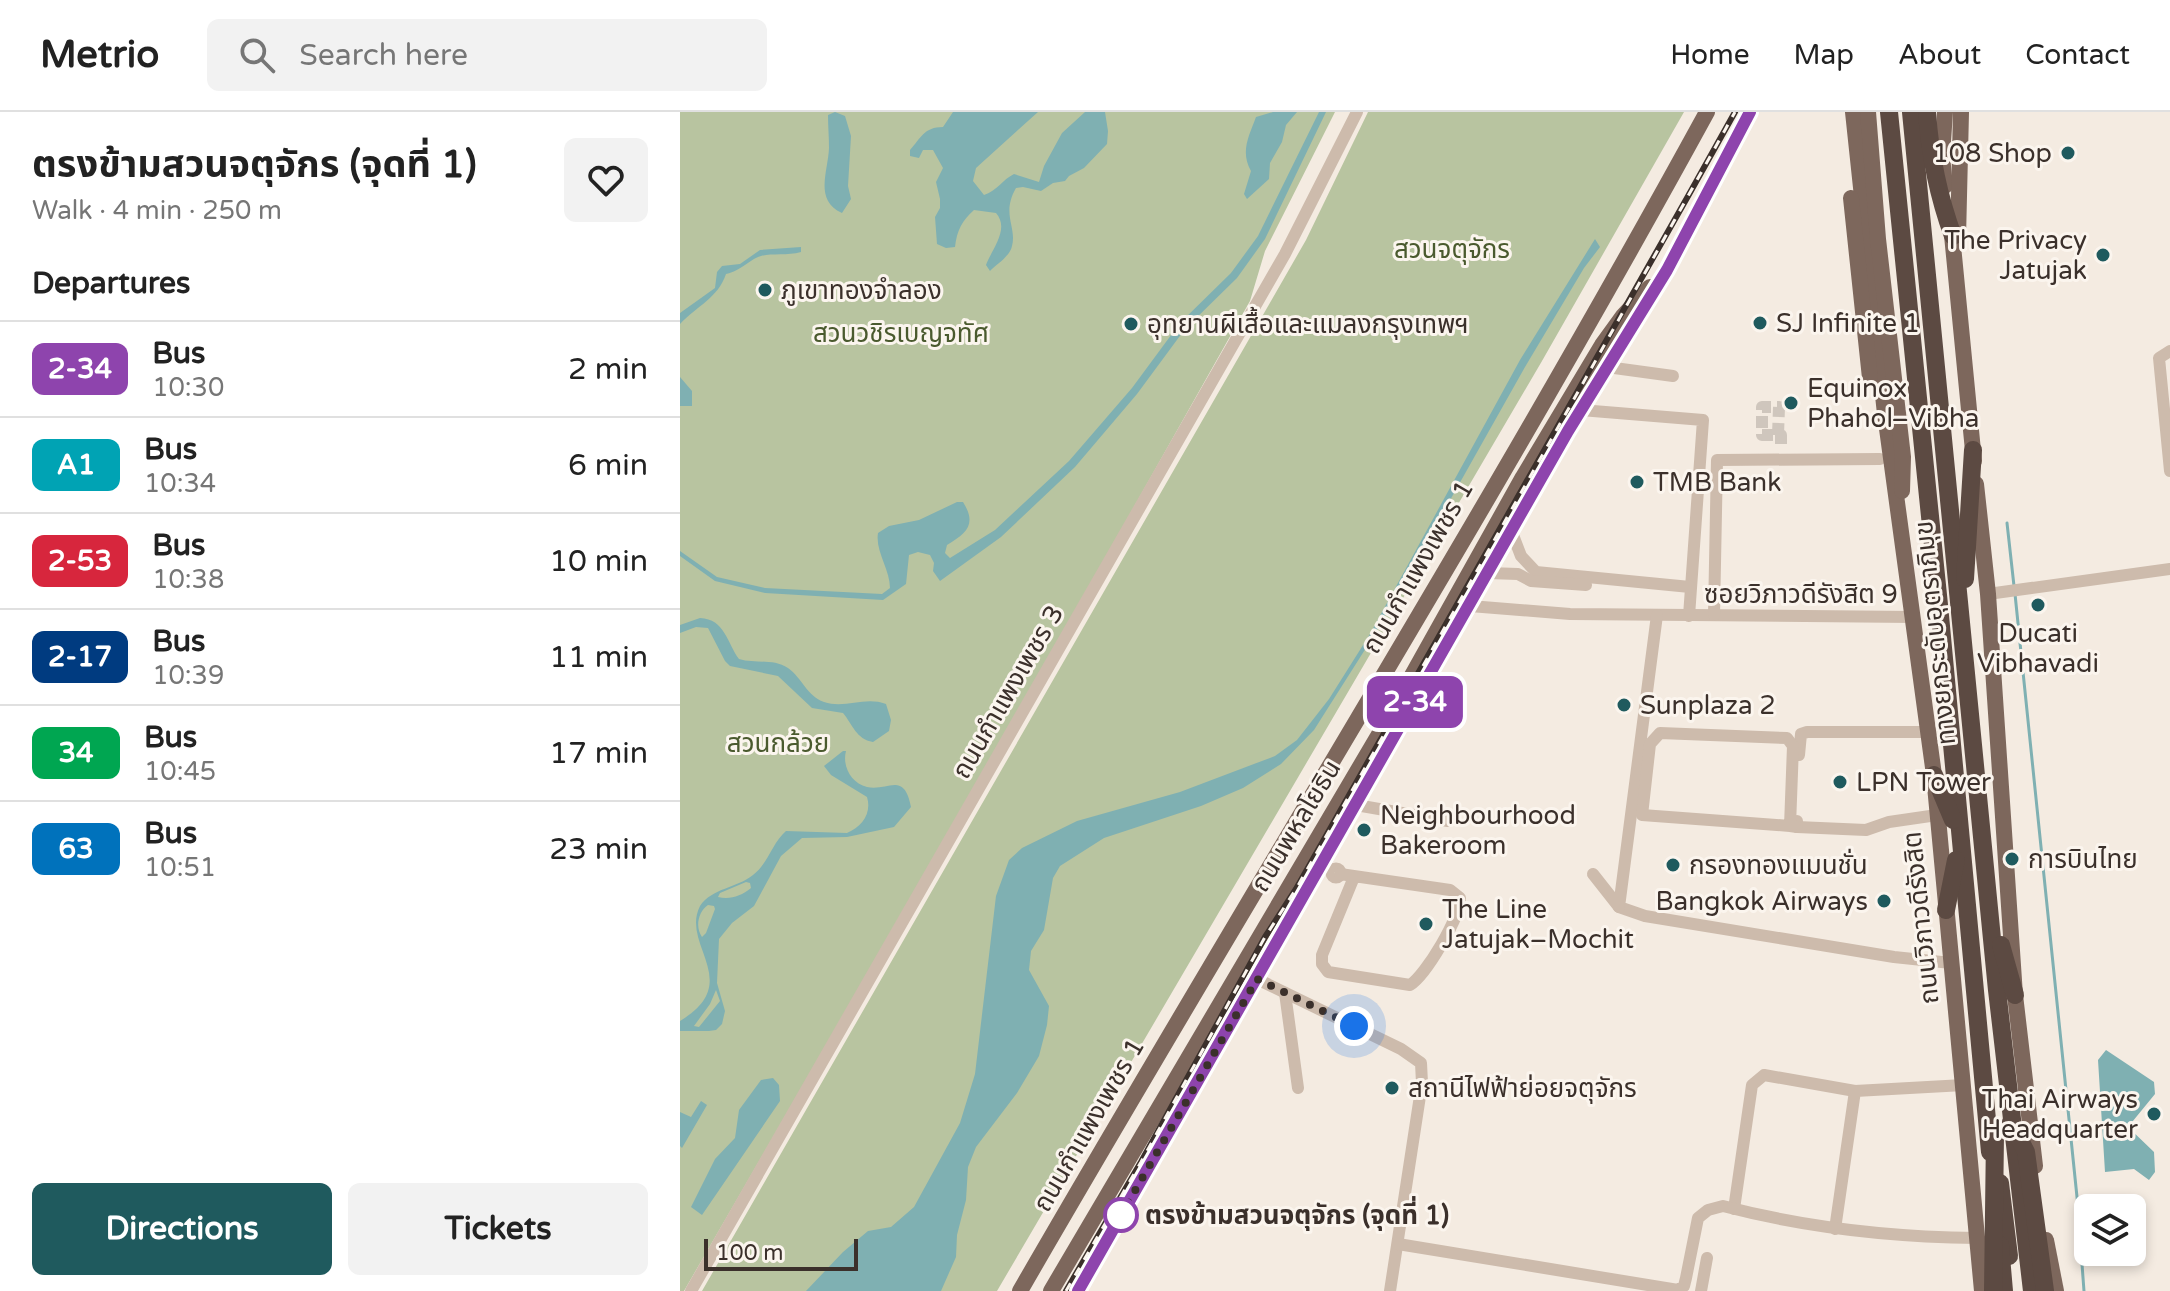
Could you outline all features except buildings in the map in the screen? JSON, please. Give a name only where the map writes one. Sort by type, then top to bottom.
[{"type":"highway","points":[[1878,112],[1911,407],[1924,560],[1939,605]]},
{"type":"highway","name":"ถนนวิภาวดีรังสิต","points":[[1889,112],[2004,1291]]},
{"type":"highway","name":"ทางยกระดับอุตราภิมุข","points":[[1899,112],[1974,884],[1995,1135],[2013,1291]]},
{"type":"highway","name":"ทางยกระดับอุตราภิมุข","points":[[1911,112],[2011,1122],[2033,1291]]},
{"type":"highway","points":[[1918,112],[1925,227],[1964,598],[2008,1091],[2033,1291]]},
{"type":"highway","points":[[1927,112],[1938,195],[1953,244]]},
{"type":"highway","points":[[1964,598],[1973,450]]},
{"type":"highway","points":[[1934,775],[1961,839],[1946,910]]},
{"type":"highway","points":[[1995,923],[2015,995]]},
{"type":"highway","points":[[2011,1122],[2026,1152],[2045,1291]]},
{"type":"highway","points":[[1993,1291],[1995,1135]]},
{"type":"main road","name":"ถนนกำแพงเพชร 1","points":[[1020,1291],[1144,1075],[1515,450],[1707,112]]},
{"type":"main road","name":"ถนนพหลโยธิน","points":[[1078,1291],[1257,979],[1337,872],[1356,805],[1511,530],[1667,270],[1750,112]]},
{"type":"main road","points":[[1843,112],[1880,459],[1898,520]]},
{"type":"main road","name":"ถนนวิภาวดีรังสิต","points":[[1853,112],[1885,414],[1934,775],[1960,1085],[1982,1291]]},
{"type":"main road","points":[[1868,112],[1878,239],[1903,457],[1898,520]]},
{"type":"main road","points":[[1945,112],[1942,156],[1988,594],[2015,995],[2043,1224],[2056,1291]]},
{"type":"main road","points":[[1953,244],[1959,227],[1961,112]]},
{"type":"main road","name":"ถนนพหลโยธิน","points":[[1051,1291],[1602,345],[1633,304],[1667,270]]},
{"type":"main road","points":[[1400,728],[1406,684]]},
{"type":"street","name":"ถนนกำแพงเพชร 3","points":[[691,1291],[1277,267],[1357,112]]},
{"type":"street","points":[[2170,351],[2159,358],[2170,471]]},
{"type":"street","points":[[1607,367],[1673,376]]},
{"type":"street","points":[[1581,410],[1703,420],[1689,616]]},
{"type":"street","points":[[1714,615],[1717,460],[1880,459]]},
{"type":"street","points":[[1511,530],[1526,563],[1536,572],[1689,590]]},
{"type":"street","points":[[1488,573],[1518,574],[1526,571],[1526,563]]},
{"type":"street","points":[[1988,594],[2170,569]]},
{"type":"street","points":[[1518,574],[1531,581],[1689,590]]},
{"type":"street","name":"ซอยวิภาวดีรังสิต 9","points":[[1470,606],[1570,614],[1914,617]]},
{"type":"street","points":[[1619,907],[1657,615]]},
{"type":"street","points":[[1793,826],[1801,734],[1815,731],[1928,732]]},
{"type":"street","points":[[1793,826],[1793,746],[1787,738],[1660,733],[1650,744],[1642,815],[1793,826],[1866,830],[1889,822],[1937,815]]},
{"type":"street","points":[[1356,805],[1448,821]]},
{"type":"street","points":[[1337,872],[1450,890],[1460,898],[1459,910],[1426,970],[1410,985],[1328,972],[1324,967],[1322,955],[1337,872]]},
{"type":"street","points":[[1593,874],[1619,907],[1645,916],[1894,957],[1951,963]]},
{"type":"street","points":[[1257,979],[1401,1049],[1421,1063],[1422,1083],[1390,1291]]},
{"type":"street","points":[[1285,993],[1298,1088]]},
{"type":"street","points":[[1734,1209],[1752,1085],[1764,1075],[1855,1091],[1960,1085]]},
{"type":"street","points":[[1835,1229],[1855,1091]]},
{"type":"street","points":[[1398,1244],[1678,1290],[1684,1286],[1698,1218],[1708,1210],[1723,1206],[1835,1229],[1913,1238],[1978,1238]]},
{"type":"street","points":[[1701,1291],[1707,1258]]},
{"type":"green space","points":[[680,112],[1335,112],[1265,251],[1250,301],[997,750],[684,1291],[680,1291]]},
{"type":"green space","name":"สวนจตุจักร","points":[[1368,112],[1684,112],[1542,361],[997,1291],[702,1291],[1306,240]]},
{"type":"water","points":[[835,112],[845,116],[851,136],[848,186],[851,199],[842,213],[833,207],[825,193],[828,115]]},
{"type":"water","points":[[953,112],[1038,112],[976,168],[973,181],[984,195],[1014,174],[1039,182],[1062,133],[1085,112],[1105,112],[1107,144],[1084,168],[1065,181],[1053,183],[1041,191],[1016,188],[1009,213],[1013,239],[1011,250],[990,271],[986,265],[1001,232],[996,213],[974,210],[961,226],[955,247],[946,248],[937,244],[935,217],[940,208],[940,199],[936,182],[943,168],[933,150],[923,150],[919,158],[910,156],[910,150],[924,134],[943,127]]},
{"type":"water","points":[[1273,112],[1297,112],[1286,125],[1282,142],[1270,163],[1269,179],[1247,199],[1244,194],[1251,171],[1246,157],[1248,137],[1256,117]]},
{"type":"water","points":[[1319,112],[1326,112],[1265,239],[1237,278],[1185,329],[1137,394],[1075,467],[1001,537],[940,581],[933,571],[934,563],[930,555],[918,552],[909,555],[906,584],[883,600],[765,593],[715,581],[680,556],[680,551],[717,577],[765,588],[882,594],[890,588],[878,533],[889,526],[919,520],[963,502],[969,516],[968,527],[947,545],[945,553],[950,558],[995,530],[1069,461],[1132,388],[1180,323],[1231,273],[1258,236]]},
{"type":"water","points":[[1595,239],[1600,247],[1584,268],[1525,367],[1373,637],[1314,730],[1281,764],[1243,788],[1201,806],[1104,838],[1060,866],[1053,878],[1044,930],[1031,951],[1029,970],[1049,1006],[1039,1056],[1017,1093],[976,1147],[968,1167],[956,1257],[941,1291],[806,1291],[868,1231],[891,1227],[914,1207],[960,1123],[975,1074],[996,896],[1009,860],[1022,848],[1077,821],[1180,792],[1275,756],[1297,740],[1329,699],[1370,634],[1520,360]]},
{"type":"water","points":[[801,247],[801,252],[761,256],[726,274],[712,296],[680,324],[680,313],[715,288],[717,272],[722,266],[740,264],[760,250]]},
{"type":"water","points":[[680,377],[692,391],[692,406],[680,406]]},
{"type":"water","points":[[700,618],[720,627],[739,659],[770,662],[788,668],[813,696],[824,702],[870,701],[886,704],[891,720],[889,731],[873,742],[867,740],[859,735],[843,713],[812,708],[778,676],[730,666],[708,628],[696,627],[680,633],[680,625]]},
{"type":"water","points":[[846,751],[847,768],[856,782],[874,788],[899,786],[908,796],[911,807],[894,827],[847,837],[802,838],[781,856],[754,906],[732,923],[719,939],[717,983],[725,1011],[722,1024],[716,1030],[680,1031],[680,1021],[699,1006],[708,992],[710,978],[696,921],[705,900],[753,875],[786,831],[847,833],[864,819],[868,809],[867,797],[831,775],[824,766]],"holes":[[[750,883],[751,888],[743,893],[731,898],[718,897],[720,893]],[[708,905],[715,909],[702,937],[698,924]],[[716,990],[720,1001],[699,1027],[694,1026]]]},
{"type":"water","points":[[2106,1050],[2154,1082],[2155,1094],[2128,1127],[2154,1152],[2155,1172],[2149,1180],[2134,1169],[2105,1172],[2098,1060]]},
{"type":"water","points":[[773,1078],[779,1085],[780,1101],[702,1215],[691,1207],[715,1159],[735,1138],[739,1110],[761,1080]]},
{"type":"water","points":[[701,1101],[707,1105],[682,1148],[680,1112],[691,1117]]},
{"type":"waterway","points":[[2007,523],[2014,586]]},
{"type":"waterway","points":[[2015,594],[2084,1291]]},
{"type":"tunnel","points":[[1778,435],[1779,407],[1762,407],[1762,435],[1781,435],[1781,444]]},
{"type":"railway","points":[[1066,1291],[1735,112]]},
{"type":"bus line","name":"2-34","points":[[1078,1291],[1568,431],[1667,270],[1750,112]]},
{"type":"place","name":"108 Shop","points":[[2068,153]]},
{"type":"place","name":"The Privacy Jatujak","points":[[2103,255]]},
{"type":"place","name":"ภูเขาทองจำลอง","points":[[765,290]]},
{"type":"place","name":"SJ Infinite 1","points":[[1760,323]]},
{"type":"place","name":"อุทยานผีเสื้อและแมลงกรุงเทพฯ","points":[[1131,324]]},
{"type":"place","name":"Equinox Phahol–Vibha","points":[[1791,403]]},
{"type":"place","name":"TMB Bank","points":[[1637,482]]},
{"type":"place","name":"Ducati Vibhavadi","points":[[2038,605]]},
{"type":"place","name":"Sunplaza 2","points":[[1624,705]]},
{"type":"place","name":"LPN Tower","points":[[1840,782]]},
{"type":"place","name":"Neighbourhood Bakeroom","points":[[1364,830]]},
{"type":"place","name":"การบินไทย","points":[[2012,859]]},
{"type":"place","name":"กรองทองแมนชั่น","points":[[1673,865]]},
{"type":"place","name":"Bangkok Airways","points":[[1884,901]]},
{"type":"place","name":"The Line Jatujak–Mochit","points":[[1426,924]]},
{"type":"place","name":"สถานีไฟฟ้าย่อยจตุจักร","points":[[1392,1088]]},
{"type":"place","name":"Thai Airways Headquarter","points":[[2154,1114]]},
{"type":"place","name":"ตรงข้ามสวนจตุจักร (จุดที่ 1)","points":[[1121,1215]]},
{"type":"route","points":[[1121,1215],[1257,979],[1354,1026]]},
{"type":"park label","name":"สวนวชิรเบญจทัศ","points":[[901,333]]},
{"type":"park label","name":"สวนกล้วย","points":[[778,743]]}]
